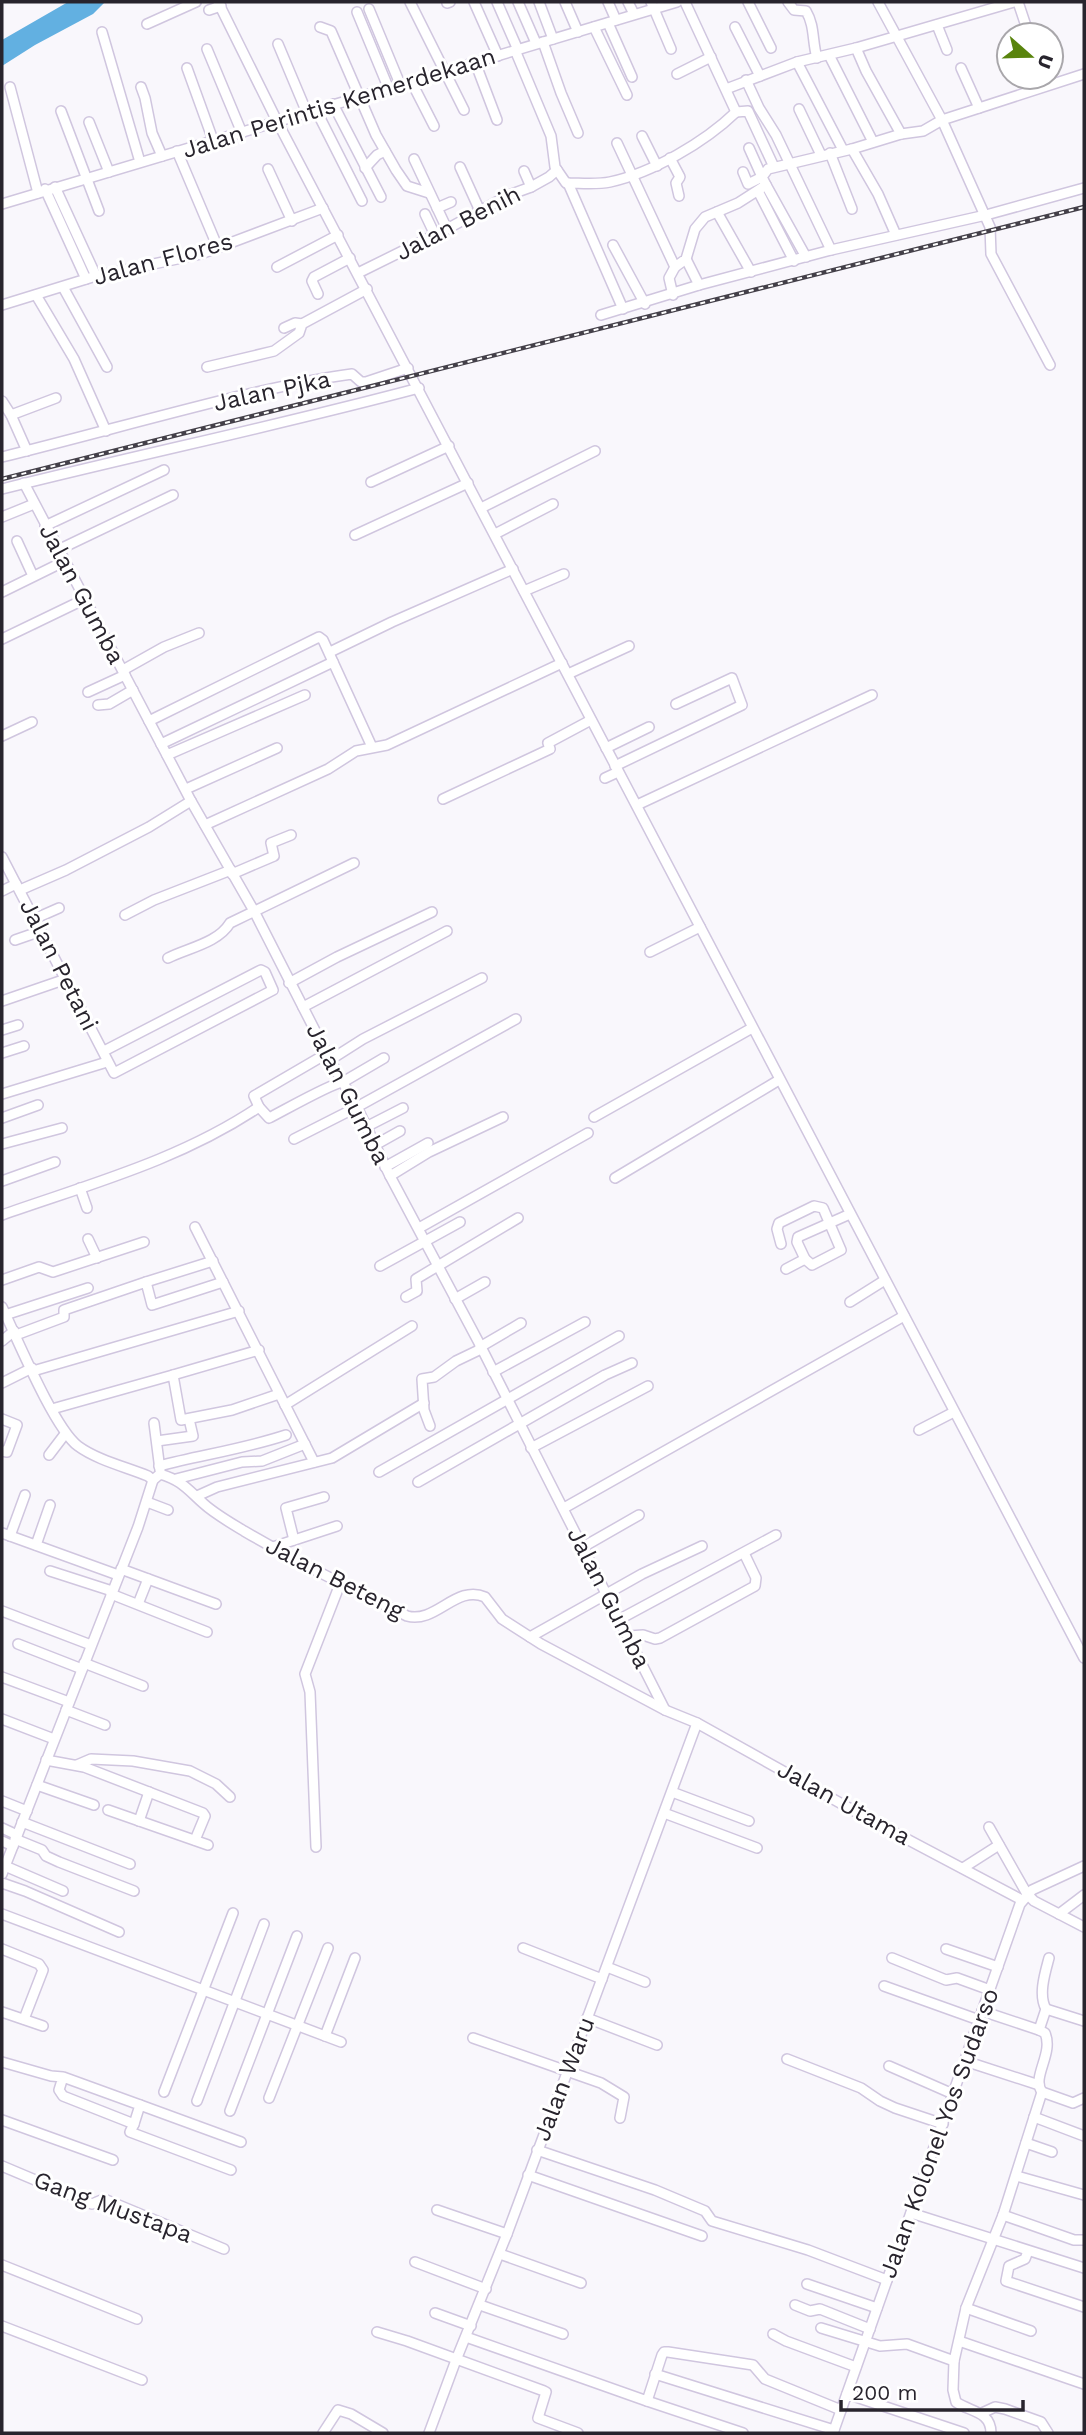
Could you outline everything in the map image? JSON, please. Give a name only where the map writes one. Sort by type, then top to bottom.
[{"type":"street","points":[[147,24],[196,2]]},
{"type":"street","points":[[410,2],[464,110]]},
{"type":"street","points":[[474,2],[498,56]]},
{"type":"street","points":[[497,2],[551,136],[557,170],[568,183],[623,309]]},
{"type":"street","points":[[518,2],[540,43],[578,133]]},
{"type":"street","points":[[539,2],[553,39]]},
{"type":"street","points":[[565,2],[578,32]]},
{"type":"street","points":[[608,2],[612,22],[632,77]]},
{"type":"street","points":[[628,2],[634,14]]},
{"type":"street","name":"Jalan Perintis Kemerdekaan","points":[[2,204],[612,22],[652,5],[677,2]]},
{"type":"street","points":[[685,2],[736,112]]},
{"type":"street","points":[[748,2],[771,48]]},
{"type":"street","points":[[788,2],[794,10],[806,11],[809,16],[814,30],[813,41],[817,58]]},
{"type":"street","points":[[878,2],[942,120],[986,215],[991,231],[991,254],[1050,365]]},
{"type":"street","points":[[726,89],[797,62],[1016,2],[1023,21]]},
{"type":"street","points":[[209,10],[220,4],[278,122],[699,928],[1084,1658]]},
{"type":"street","points":[[652,5],[671,49]]},
{"type":"street","points":[[369,9],[400,84]]},
{"type":"street","points":[[357,12],[387,88]]},
{"type":"street","points":[[937,25],[947,50]]},
{"type":"street","points":[[320,27],[331,31],[359,97],[385,150],[407,186],[429,193]]},
{"type":"street","points":[[594,27],[627,94]]},
{"type":"street","points":[[736,27],[760,76]]},
{"type":"street","points":[[102,32],[140,162]]},
{"type":"street","points":[[278,44],[362,201]]},
{"type":"street","points":[[856,48],[901,134]]},
{"type":"street","points":[[207,49],[242,132]]},
{"type":"street","points":[[829,55],[873,142]]},
{"type":"street","points":[[677,74],[710,57]]},
{"type":"street","points":[[475,62],[497,120]]},
{"type":"street","points":[[797,62],[878,194],[897,235]]},
{"type":"street","points":[[187,68],[213,140]]},
{"type":"street","points":[[961,68],[979,108]]},
{"type":"street","points":[[673,295],[669,278],[675,267],[686,259],[695,229],[705,218],[738,203],[762,184],[765,171],[901,134],[923,131],[942,120],[1084,74]]},
{"type":"street","points":[[746,80],[831,250]]},
{"type":"street","points":[[411,81],[434,126]]},
{"type":"street","points":[[141,86],[152,133],[162,156]]},
{"type":"street","points":[[10,88],[46,190],[86,279]]},
{"type":"street","points":[[333,104],[381,197]]},
{"type":"street","points":[[799,109],[852,209]]},
{"type":"street","points":[[61,111],[99,211]]},
{"type":"street","points":[[568,183],[605,183],[645,172],[701,140],[736,112],[748,111],[774,167]]},
{"type":"street","points":[[89,122],[109,172]]},
{"type":"street","points":[[642,136],[657,166]]},
{"type":"street","points":[[617,143],[675,267]]},
{"type":"street","points":[[749,148],[794,261]]},
{"type":"street","points":[[365,167],[385,150]]},
{"type":"street","points":[[177,152],[218,248]]},
{"type":"street","points":[[670,158],[680,177],[676,183],[679,196]]},
{"type":"street","points":[[414,159],[447,229]]},
{"type":"street","points":[[460,167],[480,211]]},
{"type":"street","points":[[268,169],[292,220]]},
{"type":"street","name":"Jalan Benih","points":[[358,273],[531,187],[557,170]]},
{"type":"street","points":[[524,171],[531,187]]},
{"type":"street","points":[[743,172],[748,184],[762,184]]},
{"type":"street","points":[[762,184],[806,257]]},
{"type":"street","points":[[601,315],[645,304],[699,285],[831,250],[986,215],[1084,188]]},
{"type":"street","points":[[46,190],[96,276]]},
{"type":"street","points":[[437,208],[451,202]]},
{"type":"street","name":"Jalan Flores","points":[[2,305],[96,276],[159,264],[218,248],[323,208]]},
{"type":"street","points":[[717,212],[751,272]]},
{"type":"street","points":[[425,214],[435,235]]},
{"type":"street","points":[[277,267],[338,234]]},
{"type":"street","points":[[613,244],[645,304]]},
{"type":"street","points":[[318,294],[312,281],[314,277],[350,258]]},
{"type":"street","points":[[686,259],[699,285]]},
{"type":"street","points":[[62,287],[107,368]]},
{"type":"street","points":[[284,328],[295,323],[302,324],[367,289]]},
{"type":"street","points":[[36,295],[74,359],[106,431]]},
{"type":"street","points":[[207,368],[274,351],[299,333],[302,324]]},
{"type":"street","name":"Jalan Pjka","points":[[2,457],[132,422],[304,381],[352,374],[361,382],[366,382],[408,368]]},
{"type":"street","points":[[2,489],[214,437],[293,421],[419,388]]},
{"type":"street","points":[[11,415],[56,398]]},
{"type":"street","points":[[2,401],[27,451]]},
{"type":"street","points":[[371,482],[449,446]]},
{"type":"street","points":[[481,508],[595,451]]},
{"type":"street","points":[[46,526],[164,470]]},
{"type":"street","name":"Jalan Gumba","points":[[24,483],[191,801],[254,911],[328,1057],[357,1107],[388,1172],[564,1507],[665,1710]]},
{"type":"street","points":[[355,535],[468,483]]},
{"type":"street","points":[[60,550],[173,495]]},
{"type":"street","points":[[2,517],[34,504]]},
{"type":"street","points":[[495,534],[554,504]]},
{"type":"street","points":[[17,541],[33,576]]},
{"type":"street","points":[[2,592],[65,561]]},
{"type":"street","points":[[161,744],[331,657],[392,622],[513,569]]},
{"type":"street","points":[[524,591],[564,574]]},
{"type":"street","points":[[2,639],[85,599]]},
{"type":"street","points":[[89,692],[111,683],[164,647],[199,633]]},
{"type":"street","points":[[149,721],[316,638],[323,640],[372,747]]},
{"type":"street","points":[[568,674],[629,646]]},
{"type":"street","points":[[205,825],[328,769],[356,751],[387,745],[562,663]]},
{"type":"street","points":[[605,778],[617,769],[742,705],[732,678],[676,704]]},
{"type":"street","points":[[98,705],[110,704],[133,690]]},
{"type":"street","points":[[167,755],[305,695]]},
{"type":"street","points":[[637,806],[872,695]]},
{"type":"street","points":[[443,799],[550,749],[548,743],[591,720]]},
{"type":"street","points":[[2,736],[32,722]]},
{"type":"street","points":[[606,748],[649,727]]},
{"type":"street","points":[[186,789],[276,748]]},
{"type":"street","points":[[2,891],[66,870],[149,827],[191,801]]},
{"type":"street","points":[[125,915],[154,900],[274,856],[271,843],[290,835]]},
{"type":"street","name":"Jalan Petani","points":[[3,862],[114,1073],[273,992],[269,980]]},
{"type":"street","points":[[168,958],[210,940],[225,931],[230,923],[354,863]]},
{"type":"street","points":[[34,919],[58,908]]},
{"type":"street","points":[[104,1051],[261,970],[269,980],[287,978],[432,912]]},
{"type":"street","points":[[650,952],[699,928]]},
{"type":"street","points":[[15,940],[41,931]]},
{"type":"street","points":[[303,1007],[447,931]]},
{"type":"street","points":[[384,1058],[343,1082],[335,1083],[325,1091],[269,1118],[254,1096],[482,978]]},
{"type":"street","points":[[2,1001],[66,979]]},
{"type":"street","points":[[294,1139],[516,1019]]},
{"type":"street","points":[[2,1030],[18,1025]]},
{"type":"street","points":[[594,1117],[752,1028]]},
{"type":"street","points":[[2,1053],[24,1046]]},
{"type":"street","points":[[2,1094],[107,1062]]},
{"type":"street","points":[[615,1178],[779,1080]]},
{"type":"street","points":[[2,1118],[38,1105]]},
{"type":"street","points":[[2,1215],[160,1161],[259,1107]]},
{"type":"street","points":[[366,1127],[403,1108]]},
{"type":"street","points":[[388,1172],[503,1117]]},
{"type":"street","points":[[2,1144],[62,1128]]},
{"type":"street","points":[[375,1145],[400,1131]]},
{"type":"street","points":[[419,1228],[588,1133]]},
{"type":"street","points":[[388,1172],[428,1143]]},
{"type":"street","points":[[2,1181],[55,1162]]},
{"type":"street","points":[[80,1188],[87,1208]]},
{"type":"street","points":[[781,1244],[777,1229],[779,1223],[814,1206],[823,1208],[829,1224],[841,1250],[812,1265],[805,1259],[797,1242],[798,1237],[829,1224],[850,1214]]},
{"type":"street","points":[[405,1297],[419,1288],[416,1279],[518,1218]]},
{"type":"street","points":[[380,1266],[460,1222]]},
{"type":"street","points":[[195,1227],[314,1462]]},
{"type":"street","points":[[88,1239],[97,1258]]},
{"type":"street","points":[[2,1280],[39,1267],[53,1272],[144,1242]]},
{"type":"street","points":[[786,1269],[805,1259]]},
{"type":"street","points":[[2,1341],[15,1333],[64,1317],[64,1310],[213,1261]]},
{"type":"street","points":[[850,1302],[885,1280]]},
{"type":"street","points":[[146,1282],[152,1306],[223,1282]]},
{"type":"street","points":[[455,1298],[485,1282]]},
{"type":"street","points":[[49,1455],[65,1434],[4,1311],[88,1288]]},
{"type":"street","points":[[2,1383],[33,1370],[239,1311]]},
{"type":"street","points":[[564,1507],[904,1316]]},
{"type":"street","points":[[493,1372],[584,1322]]},
{"type":"street","points":[[430,1426],[422,1379],[434,1377],[456,1360],[521,1323]]},
{"type":"street","points":[[285,1405],[412,1326]]},
{"type":"street","points":[[379,1472],[619,1336]]},
{"type":"street","points":[[52,1409],[259,1350]]},
{"type":"street","points":[[418,1482],[605,1375],[632,1363]]},
{"type":"street","points":[[173,1375],[181,1420],[232,1410],[279,1394]]},
{"type":"street","points":[[531,1448],[648,1386]]},
{"type":"street","points":[[197,1496],[217,1487],[332,1458],[424,1403]]},
{"type":"street","points":[[919,1430],[954,1412]]},
{"type":"street","points":[[2,1419],[17,1425],[7,1452],[2,1451]]},
{"type":"street","points":[[157,1441],[193,1436],[189,1419]]},
{"type":"street","points":[[63,1891],[3,1870],[158,1473],[154,1423]]},
{"type":"street","name":"Jalan Beteng","points":[[65,1434],[80,1448],[148,1476],[158,1473],[176,1479],[205,1505],[273,1547],[340,1584],[415,1618],[424,1617],[455,1599],[477,1593],[485,1597],[502,1619],[530,1637],[665,1710]]},
{"type":"street","points":[[158,1473],[201,1455],[244,1448],[286,1435]]},
{"type":"street","points":[[176,1479],[242,1462],[262,1461],[305,1444]]},
{"type":"street","points":[[25,1495],[6,1534],[148,1579],[216,1604]]},
{"type":"street","points":[[294,1540],[286,1508],[324,1497]]},
{"type":"street","points":[[147,1502],[168,1510]]},
{"type":"street","points":[[36,1545],[50,1506]]},
{"type":"street","points":[[583,1547],[639,1516]]},
{"type":"street","points":[[273,1547],[337,1526]]},
{"type":"street","points":[[621,1619],[776,1535]]},
{"type":"street","points":[[530,1637],[676,1557],[702,1546]]},
{"type":"street","points":[[629,1636],[660,1638],[755,1586],[756,1578],[744,1553]]},
{"type":"street","points":[[50,1571],[207,1632]]},
{"type":"street","points":[[138,1604],[148,1579]]},
{"type":"street","points":[[316,1847],[310,1692],[305,1674],[340,1584]]},
{"type":"street","points":[[2,1611],[91,1645]]},
{"type":"street","points":[[18,1644],[143,1686]]},
{"type":"street","points":[[2,1677],[105,1725]]},
{"type":"street","name":"Jalan Utama","points":[[665,1710],[697,1723],[963,1868],[1082,1923]]},
{"type":"street","points":[[2,1718],[54,1739]]},
{"type":"street","name":"Jalan Waru","points":[[429,2433],[500,2253],[697,1723]]},
{"type":"street","points":[[75,1766],[91,1759],[133,1761],[190,1771],[216,1784],[230,1797]]},
{"type":"street","points":[[46,1760],[75,1766],[204,1814],[195,1840]]},
{"type":"street","points":[[37,1785],[94,1805]]},
{"type":"street","points":[[139,1821],[149,1792]]},
{"type":"street","points":[[672,1793],[750,1821]]},
{"type":"street","points":[[2,1801],[27,1811]]},
{"type":"street","points":[[108,1810],[208,1845]]},
{"type":"street","points":[[664,1813],[757,1848]]},
{"type":"street","points":[[22,1822],[130,1864]]},
{"type":"street","points":[[989,1827],[1024,1897],[1084,1867]]},
{"type":"street","points":[[2,1828],[15,1840],[42,1850],[46,1856],[58,1862],[134,1891]]},
{"type":"street","points":[[2,1841],[15,1840]]},
{"type":"street","points":[[963,1868],[999,1845]]},
{"type":"street","points":[[2,1883],[119,1932]]},
{"type":"street","points":[[1059,1914],[1084,1895]]},
{"type":"street","name":"Jalan Kolonel Yos Sudarso","points":[[833,2432],[1024,1897]]},
{"type":"street","points":[[164,2092],[233,1913]]},
{"type":"street","points":[[2,1914],[341,2042]]},
{"type":"street","points":[[197,2101],[264,1924]]},
{"type":"street","points":[[230,2110],[297,1937]]},
{"type":"street","points":[[269,2098],[328,1948]]},
{"type":"street","points":[[523,1948],[602,1979]]},
{"type":"street","points":[[946,1949],[998,1967]]},
{"type":"street","points":[[2,1950],[39,1964],[43,1970],[24,2019]]},
{"type":"street","points":[[325,2036],[355,1958]]},
{"type":"street","points":[[892,1958],[946,1980],[957,1978],[990,1990]]},
{"type":"street","points":[[1039,2030],[1046,2009],[1043,1992],[1049,1958]]},
{"type":"street","points":[[607,1967],[645,1982]]},
{"type":"street","points":[[884,1986],[981,2016],[1039,2030],[1045,2033],[1049,2043],[1034,2117],[1017,2176],[966,2308],[954,2361],[953,2390],[956,2402],[982,2413],[990,2423],[990,2433]]},
{"type":"street","points":[[1046,2009],[1084,2021]]},
{"type":"street","points":[[2,2012],[43,2026]]},
{"type":"street","points":[[587,2018],[657,2045]]},
{"type":"street","points":[[473,2038],[601,2083],[622,2095],[624,2099],[620,2118]]},
{"type":"street","points":[[787,2059],[862,2088],[895,2108],[943,2124]]},
{"type":"street","points":[[965,2061],[1073,2103],[1084,2098]]},
{"type":"street","points":[[2,2062],[63,2077],[241,2142]]},
{"type":"street","points":[[889,2066],[953,2094]]},
{"type":"street","points":[[63,2077],[59,2090],[63,2096],[134,2123]]},
{"type":"street","points":[[140,2105],[130,2132],[231,2170]]},
{"type":"street","points":[[1034,2117],[1084,2136]]},
{"type":"street","points":[[2,2120],[113,2160]]},
{"type":"street","points":[[1026,2143],[1052,2152]]},
{"type":"street","points":[[537,2150],[654,2190],[705,2211],[712,2221],[808,2250],[887,2280]]},
{"type":"street","name":"Gang Mustapa","points":[[2,2166],[92,2204],[102,2198],[224,2249]]},
{"type":"street","points":[[528,2175],[702,2236]]},
{"type":"street","points":[[1017,2176],[1084,2195]]},
{"type":"street","points":[[437,2210],[507,2234]]},
{"type":"street","points":[[911,2213],[1084,2268]]},
{"type":"street","points":[[1003,2215],[1074,2240],[1084,2240]]},
{"type":"street","points":[[1028,2252],[1025,2259],[1009,2266],[1006,2281],[1084,2307]]},
{"type":"street","points":[[500,2253],[581,2283]]},
{"type":"street","points":[[415,2262],[486,2288]]},
{"type":"street","points":[[2,2265],[137,2319]]},
{"type":"street","points":[[807,2284],[877,2308]]},
{"type":"street","points":[[480,2305],[563,2334]]},
{"type":"street","points":[[795,2305],[811,2311],[820,2309],[870,2329]]},
{"type":"street","points":[[966,2308],[1031,2332]]},
{"type":"street","points":[[435,2313],[471,2326]]},
{"type":"street","points":[[2,2326],[142,2380]]},
{"type":"street","points":[[821,2328],[883,2347],[907,2344],[954,2361]]},
{"type":"street","points":[[377,2332],[407,2340],[546,2392],[538,2418],[578,2433]]},
{"type":"street","points":[[774,2334],[786,2342],[856,2367]]},
{"type":"street","points":[[466,2337],[743,2433]]},
{"type":"street","points":[[959,2341],[1084,2384]]},
{"type":"street","points":[[647,2401],[664,2352],[753,2365],[765,2379],[841,2410]]},
{"type":"street","points":[[655,2374],[833,2432]]},
{"type":"street","points":[[847,2394],[964,2433]]},
{"type":"street","points":[[982,2413],[995,2407],[1005,2409],[1041,2422],[1048,2433]]},
{"type":"street","points":[[323,2433],[338,2410],[351,2414],[383,2433]]},
{"type":"water","points":[[68,2],[105,2],[93,14],[2,66],[2,40]]},
{"type":"railway","points":[[2,479],[1084,207]]}]
